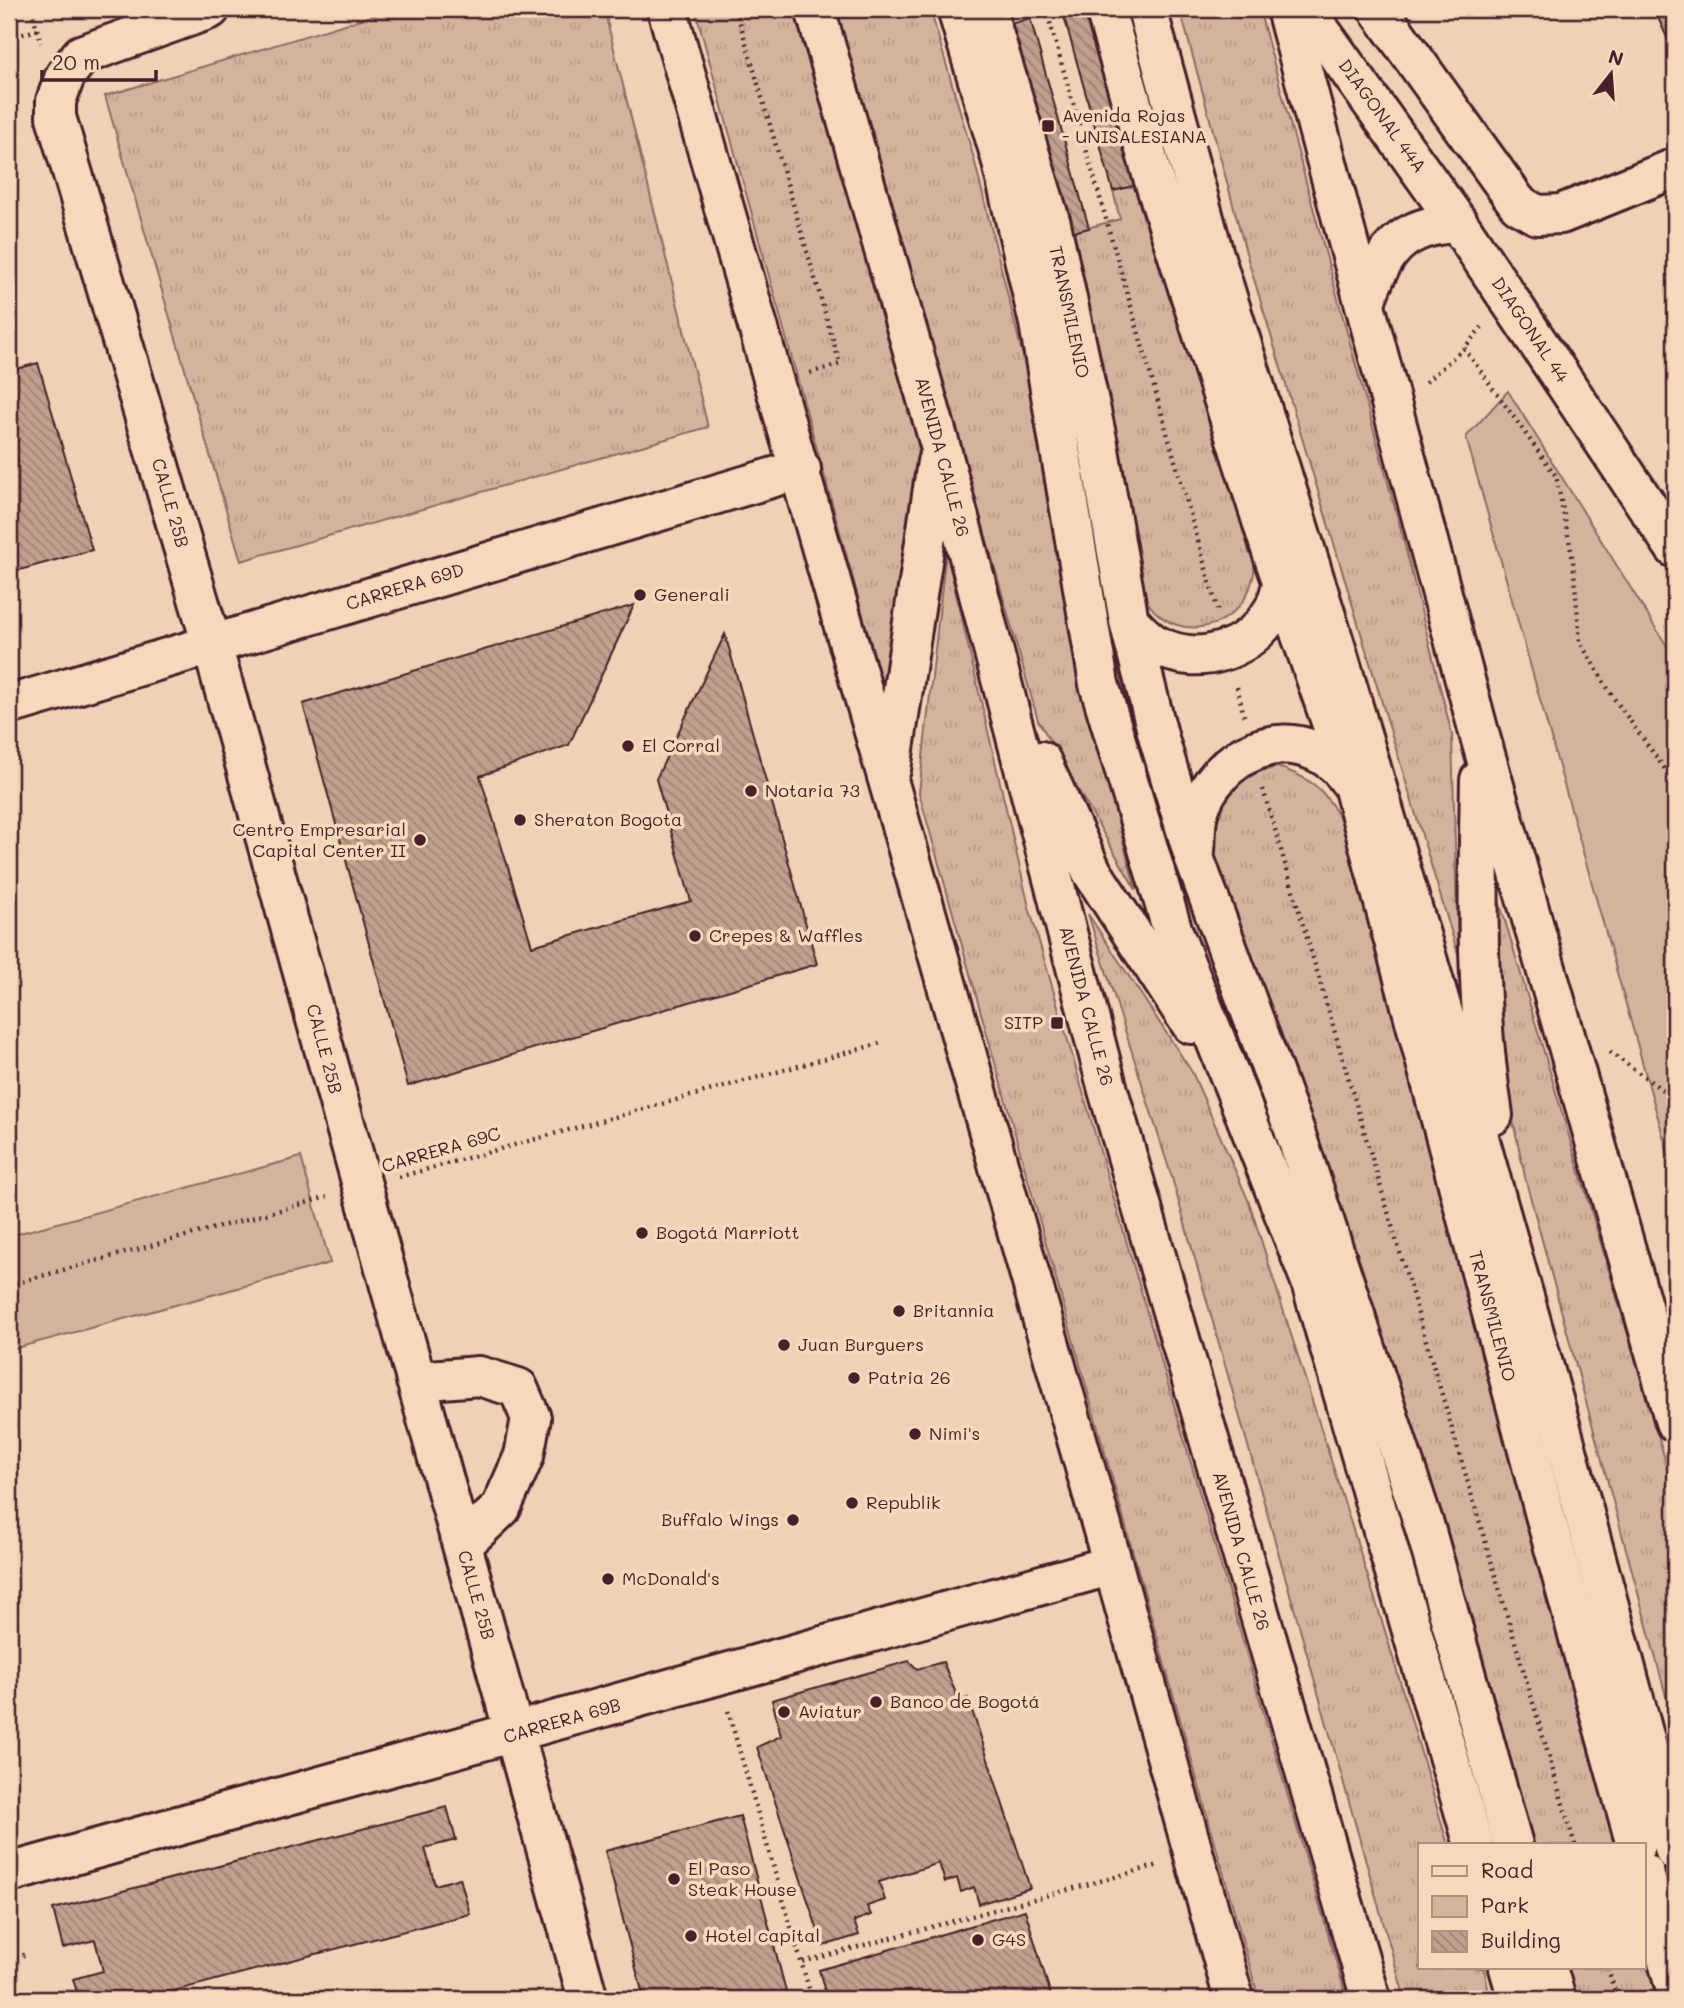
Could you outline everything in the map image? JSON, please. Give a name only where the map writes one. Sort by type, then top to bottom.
[{"type":"main road","name":"CALLE 25B","points":[[210,9],[81,55],[65,76],[56,101],[56,117],[212,645],[588,1999]]},
{"type":"main road","points":[[667,9],[801,469],[1234,1999]]},
{"type":"main road","name":"AVENIDA CALLE 26","points":[[815,9],[940,445],[1108,1090],[1371,1999]]},
{"type":"main road","points":[[957,9],[1001,158],[1039,323],[1100,684],[1174,932],[1310,1279],[1473,1843]]},
{"type":"main road","name":"TRANSMILENIO","points":[[986,9],[1051,225],[1098,444],[1129,621],[1159,739],[1195,860],[1294,1129],[1425,1528],[1512,1843]]},
{"type":"main road","name":"TRANSMILENIO","points":[[1105,9],[1152,174],[1283,581],[1353,785],[1538,1489],[1635,1843]]},
{"type":"main road","points":[[1147,9],[1214,256],[1338,655],[1519,1279],[1675,1851]]},
{"type":"main road","points":[[1286,9],[1481,740],[1675,1422]]},
{"type":"main road","name":"DIAGONAL 44A","points":[[1305,9],[1458,223]]},
{"type":"main road","points":[[1378,9],[1518,204],[1537,215],[1561,214],[1670,177]]},
{"type":"main road","points":[[1365,302],[1385,256],[1399,241],[1417,230],[1437,224],[1458,223],[1507,187]]},
{"type":"main road","name":"DIAGONAL 44","points":[[1458,223],[1675,548]]},
{"type":"main road","points":[[889,781],[940,445]]},
{"type":"main road","name":"CARRERA 69D","points":[[9,705],[801,469]]},
{"type":"main road","points":[[1129,621],[1156,646],[1193,656],[1229,650],[1255,634],[1268,618],[1274,610],[1283,581]]},
{"type":"main road","points":[[999,670],[1092,872],[1175,997],[1250,1126]]},
{"type":"main road","points":[[1481,740],[1477,943],[1486,1072],[1519,1279]]},
{"type":"main road","name":"TRANSMILENIO","points":[[1195,860],[1198,814],[1216,775],[1252,750],[1280,744],[1309,749],[1334,763],[1353,785]]},
{"type":"main road","points":[[416,1381],[479,1376],[518,1388],[531,1418],[524,1456],[501,1508],[462,1545]]},
{"type":"main road","name":"CARRERA 69B","points":[[9,1873],[1113,1565]]},
{"type":"main road","points":[[1646,1880],[1675,1987]]},
{"type":"main road","points":[[1520,1982],[1556,1999]]},
{"type":"path","points":[[736,9],[840,364],[776,384]]},
{"type":"path","points":[[1046,9],[1229,650],[1252,750],[1574,1843]]},
{"type":"path","points":[[9,38],[37,30]]},
{"type":"path","points":[[1422,385],[1464,348],[1507,295]]},
{"type":"path","points":[[1464,348],[1556,476],[1573,560],[1580,642],[1613,697],[1675,783]]},
{"type":"path","name":"CARRERA 69C","points":[[9,1285],[881,1043]]},
{"type":"path","points":[[1604,1048],[1675,1099]]},
{"type":"path","points":[[718,1677],[812,1999]]},
{"type":"path","points":[[803,1962],[1194,1855]]},
{"type":"path","points":[[9,1959],[24,1955]]},
{"type":"path","points":[[1608,1969],[1617,1999]]},
{"type":"green space","points":[[395,9],[604,9],[708,427],[241,561],[105,96]]},
{"type":"green space","points":[[695,9],[793,9],[925,451],[886,698]]},
{"type":"green space","points":[[836,9],[930,9],[974,159],[1038,417],[1078,669],[1136,890],[1038,720]]},
{"type":"green space","points":[[1180,9],[1259,9],[1402,534],[1452,735],[1458,954],[1247,256]]},
{"type":"green space","points":[[1137,185],[1253,546],[1254,574],[1245,599],[1232,614],[1198,628],[1179,626],[1163,618],[1149,604],[1139,584],[1117,436],[1065,234],[1120,219],[1113,191]]},
{"type":"green space","points":[[1508,391],[1675,659],[1675,1178],[1466,437]]},
{"type":"green space","points":[[946,551],[1029,907],[1347,1999],[1259,1999],[919,793]]},
{"type":"green space","points":[[1277,767],[1313,784],[1329,800],[1349,836],[1621,1843],[1530,1843],[1207,851],[1224,800],[1237,784],[1256,773]]},
{"type":"green space","points":[[1495,887],[1675,1493],[1675,1729],[1526,1181],[1500,1061]]},
{"type":"green space","points":[[1088,914],[1192,1072],[1249,1202],[1386,1634],[1447,1843],[1418,1843],[1418,1969],[1484,1969],[1490,1999],[1405,1999],[1172,1178]]},
{"type":"green space","points":[[301,1157],[330,1263],[9,1350],[9,1236]]},
{"type":"green space","points":[[1646,1928],[1666,1999],[1573,1999],[1565,1969],[1646,1969]]},
{"type":"building","name":"Avenida Rojas - UNISALESIANA","points":[[1062,9],[1088,9],[1137,185],[1113,191]]},
{"type":"building","points":[[1654,9],[1675,9],[1675,55]]},
{"type":"building","name":"Avenida Rojas - UNISALESIANA","points":[[1030,18],[1089,228],[1065,234],[1007,25]]},
{"type":"building","points":[[38,363],[92,550],[9,573],[9,371]]},
{"type":"building","name":"Centro Empresarial Capital Center II","points":[[634,605],[569,745],[480,776],[532,946],[691,901],[656,779],[725,634],[817,964],[408,1086],[303,704]]},
{"type":"building","points":[[909,1661],[917,1669],[943,1662],[959,1701],[968,1698],[1030,1888],[979,1904],[974,1887],[961,1892],[957,1878],[945,1882],[939,1863],[879,1882],[885,1900],[867,1906],[871,1915],[854,1921],[859,1935],[823,1946],[757,1747],[781,1736],[772,1700]]},
{"type":"building","points":[[447,1807],[456,1840],[425,1848],[435,1885],[460,1878],[470,1914],[143,1999],[79,1999],[73,1979],[103,1971],[95,1940],[63,1948],[53,1909]]},
{"type":"building","name":"Hotel capital","points":[[740,1816],[788,1999],[644,1999],[605,1851]]},
{"type":"building","name":"G4S","points":[[1025,1910],[1052,1999],[827,1999],[819,1970]]},
{"type":"place","name":"Avenida Rojas - UNISALESIANA","points":[[1048,126]]},
{"type":"place","name":"Generali","points":[[640,595]]},
{"type":"place","name":"El Corral","points":[[628,746]]},
{"type":"place","name":"Notaria 73","points":[[751,791]]},
{"type":"place","name":"Sheraton Bogota","points":[[520,820]]},
{"type":"place","name":"Centro Empresarial Capital Center II","points":[[420,840]]},
{"type":"place","name":"Crepes & Waffles","points":[[695,936]]},
{"type":"place","name":"SITP","points":[[1057,1023]]},
{"type":"place","name":"Bogotá Marriott","points":[[642,1233]]},
{"type":"place","name":"Britannia","points":[[899,1311]]},
{"type":"place","name":"Juan Burguers","points":[[784,1345]]},
{"type":"place","name":"Patria 26","points":[[854,1378]]},
{"type":"place","name":"Nimi's","points":[[915,1434]]},
{"type":"place","name":"Republik","points":[[852,1503]]},
{"type":"place","name":"Buffalo Wings","points":[[793,1520]]},
{"type":"place","name":"McDonald's","points":[[608,1579]]},
{"type":"place","name":"Banco de Bogotá","points":[[876,1702]]},
{"type":"place","name":"Aviatur","points":[[784,1712]]},
{"type":"place","name":"El Paso Steak House","points":[[674,1879]]},
{"type":"place","name":"Hotel capital","points":[[691,1936]]},
{"type":"place","name":"G4S","points":[[978,1940]]}]
